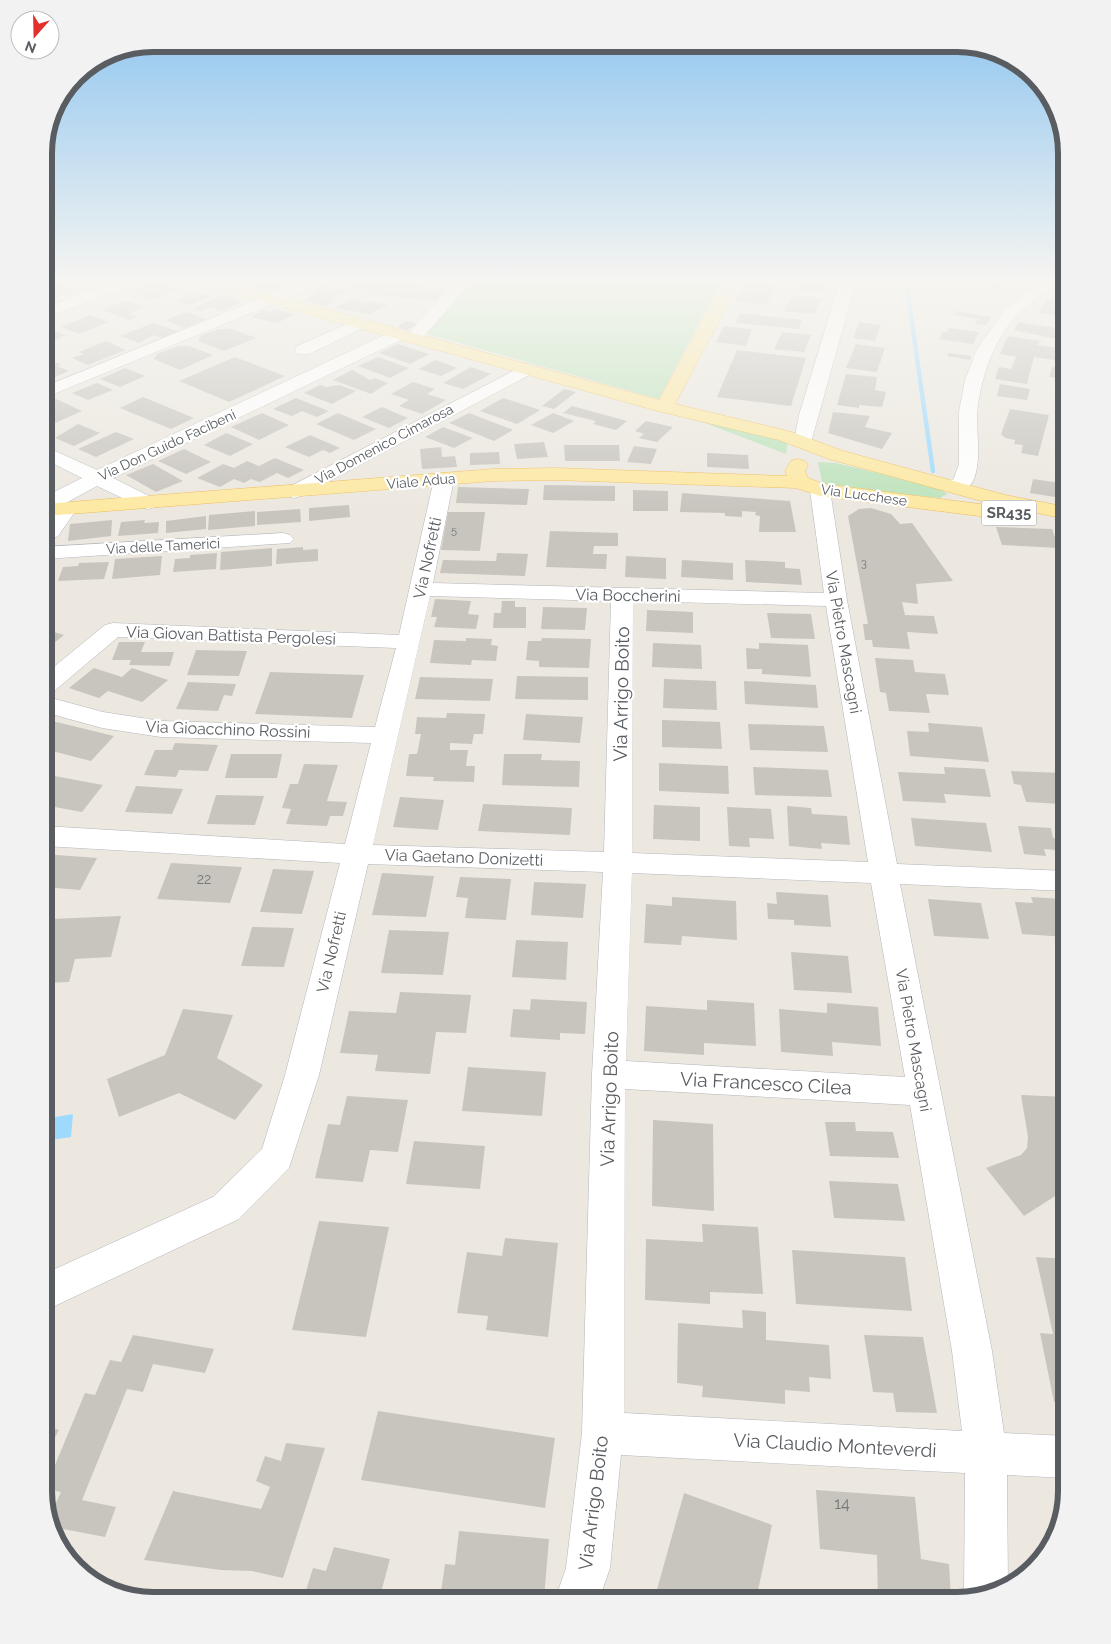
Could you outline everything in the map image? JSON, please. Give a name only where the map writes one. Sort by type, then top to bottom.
[{"type":"main road","points":[[486,358],[664,407],[682,420],[763,449]]},
{"type":"main road","points":[[664,407],[692,358]]},
{"type":"main road","name":"Via Lucchese","points":[[664,407],[804,442],[816,449],[957,494]]},
{"type":"main road","points":[[800,473],[817,455],[836,455]]},
{"type":"main road","name":"Via Lucchese","points":[[800,473],[957,494]]},
{"type":"main road","name":"Viale Adua","points":[[53,509],[294,492],[444,479],[555,474],[800,473]]},
{"type":"main road","name":"SR435","points":[[957,494],[1058,511]]},
{"type":"main road","name":"SR435","points":[[957,494],[1058,517]]},
{"type":"street","points":[[53,389],[130,358]]},
{"type":"street","name":"Via Don Guido Facibeni","points":[[53,508],[63,495],[97,478],[360,358]]},
{"type":"street","points":[[804,442],[808,416],[825,358]]},
{"type":"street","points":[[957,494],[968,471],[968,413],[978,363],[981,358]]},
{"type":"street","name":"Via Domenico Cimarosa","points":[[294,492],[527,369]]},
{"type":"street","points":[[53,456],[148,503]]},
{"type":"street","name":"Via Pietro Mascagni","points":[[800,473],[836,600],[972,1350],[986,1453],[986,1587]]},
{"type":"street","name":"Via Nofretti","points":[[52,1290],[226,1208],[277,1157],[302,1076],[355,854],[409,642],[444,479]]},
{"type":"street","name":"Via delle Tamerici","points":[[53,552],[283,539]]},
{"type":"street","name":"Via Boccherini","points":[[420,589],[836,600]]},
{"type":"street","name":"Via Arrigo Boito","points":[[580,1592],[588,1568],[603,1433],[609,1074],[618,862],[622,595]]},
{"type":"street","name":"Via Giovan Battista Pergolesi","points":[[53,680],[113,630],[409,642]]},
{"type":"street","name":"Via Gioacchino Rossini","points":[[53,706],[102,720],[162,729],[385,734]]},
{"type":"street","name":"Via Gaetano Donizetti","points":[[52,836],[355,854],[618,862],[1058,881]]},
{"type":"street","name":"Via Francesco Cilea","points":[[609,1074],[924,1092]]},
{"type":"street","name":"Via Claudio Monteverdi","points":[[603,1433],[1058,1457]]},
{"type":"green space","points":[[512,358],[681,358],[659,399]]},
{"type":"green space","points":[[689,417],[788,441],[786,454]]},
{"type":"green space","points":[[818,462],[836,463],[939,488],[947,494],[940,498],[823,486]]},
{"type":"water","points":[[73,1114],[71,1137],[52,1140],[52,1118]]},
{"type":"building","points":[[73,358],[106,358],[88,365]]},
{"type":"building","points":[[155,358],[207,358],[180,370]]},
{"type":"building","points":[[233,358],[285,376],[229,402],[179,381]]},
{"type":"building","points":[[380,358],[409,368],[390,378],[358,366]]},
{"type":"building","points":[[392,358],[422,358],[410,364]]},
{"type":"building","points":[[734,358],[806,358],[791,406],[717,397]]},
{"type":"building","points":[[850,358],[882,358],[877,372],[846,368]]},
{"type":"building","points":[[1016,358],[1034,358],[1027,384],[995,379],[999,367],[1011,369]]},
{"type":"building","points":[[1039,358],[1058,358],[1058,361]]},
{"type":"building","points":[[436,360],[457,368],[441,376],[419,369]]},
{"type":"building","points":[[53,362],[62,364],[57,366],[69,371],[53,378]]},
{"type":"building","points":[[471,367],[491,374],[463,389],[443,383]]},
{"type":"building","points":[[1052,367],[1058,368],[1058,378],[1049,377]]},
{"type":"building","points":[[125,368],[145,376],[120,387],[100,379]]},
{"type":"building","points":[[352,370],[370,380],[375,378],[388,383],[371,394],[333,380]]},
{"type":"building","points":[[846,374],[877,377],[875,390],[886,392],[882,407],[859,405],[859,408],[837,405]]},
{"type":"building","points":[[413,382],[435,389],[427,394],[446,400],[422,414],[399,406],[409,400],[391,394]]},
{"type":"building","points":[[97,383],[113,390],[88,400],[72,393]]},
{"type":"building","points":[[1000,384],[1030,389],[1027,400],[997,396]]},
{"type":"building","points":[[320,385],[326,387],[339,385],[356,391],[332,404],[304,393]]},
{"type":"building","points":[[564,389],[576,392],[554,409],[542,406]]},
{"type":"building","points":[[143,397],[194,418],[171,429],[120,408]]},
{"type":"building","points":[[296,398],[329,411],[317,417],[302,411],[292,416],[273,409]]},
{"type":"building","points":[[503,398],[540,410],[517,424],[480,411]]},
{"type":"building","points":[[56,399],[82,411],[53,424],[53,400]]},
{"type":"building","points":[[572,406],[627,421],[616,430],[593,424],[596,421],[563,413]]},
{"type":"building","points":[[382,407],[408,418],[389,428],[362,417]]},
{"type":"building","points":[[1010,409],[1049,415],[1038,456],[1021,453],[1023,445],[1014,444],[1015,440],[1005,438],[1001,434]]},
{"type":"building","points":[[833,412],[870,416],[865,427],[892,433],[882,449],[828,433]]},
{"type":"building","points":[[262,413],[289,425],[259,440],[231,427]]},
{"type":"building","points":[[338,413],[376,429],[354,440],[316,424]]},
{"type":"building","points":[[469,413],[513,430],[494,441],[449,423]]},
{"type":"building","points":[[553,413],[574,421],[553,433],[531,425]]},
{"type":"building","points":[[646,421],[673,427],[657,442],[639,438],[644,434],[635,431]]},
{"type":"building","points":[[78,424],[100,433],[74,446],[55,438]]},
{"type":"building","points":[[443,427],[473,438],[454,448],[425,437]]},
{"type":"building","points":[[116,432],[134,439],[96,457],[78,449]]},
{"type":"building","points":[[226,433],[253,444],[230,456],[204,445]]},
{"type":"building","points":[[310,435],[340,448],[330,453],[323,450],[309,457],[285,447]]},
{"type":"building","points":[[544,442],[548,457],[517,459],[514,444]]},
{"type":"building","points":[[564,445],[619,445],[620,461],[565,461]]},
{"type":"building","points":[[634,446],[657,449],[651,464],[627,462]]},
{"type":"building","points":[[441,447],[442,457],[455,456],[457,467],[422,469],[420,449]]},
{"type":"building","points":[[184,449],[211,462],[186,474],[158,461]]},
{"type":"building","points":[[499,452],[500,464],[470,465],[470,453]]},
{"type":"building","points":[[707,453],[748,455],[749,469],[707,467]]},
{"type":"building","points":[[275,458],[304,470],[288,478],[277,473],[260,482],[251,479],[244,483],[234,479],[220,487],[197,478],[223,464],[234,468],[247,461],[259,466]]},
{"type":"building","points":[[153,464],[183,481],[156,492],[126,475]]},
{"type":"building","points":[[1033,479],[1058,483],[1058,498],[1030,493]]},
{"type":"building","points":[[544,485],[615,486],[615,501],[543,500]]},
{"type":"building","points":[[458,487],[529,489],[527,505],[456,503]]},
{"type":"building","points":[[633,490],[668,491],[668,511],[633,511]]},
{"type":"building","points":[[682,493],[790,501],[796,532],[759,532],[760,516],[755,515],[756,512],[742,511],[742,517],[725,516],[725,513],[680,512]]},
{"type":"building","points":[[349,505],[350,517],[309,521],[309,508]]},
{"type":"building","points":[[871,508],[891,514],[900,524],[912,523],[953,581],[916,584],[918,604],[902,602],[905,615],[934,616],[938,634],[907,632],[910,649],[873,647],[872,640],[865,640],[863,624],[868,624],[848,516],[859,509]]},
{"type":"building","points":[[300,509],[301,522],[257,525],[257,512]]},
{"type":"building","points":[[255,511],[255,526],[208,530],[209,515]]},
{"type":"building","points":[[448,512],[485,512],[480,551],[441,550]]},
{"type":"building","points":[[206,516],[206,529],[166,533],[166,521]]},
{"type":"building","points":[[112,520],[111,536],[68,541],[70,524]]},
{"type":"building","points":[[145,520],[144,523],[159,522],[158,533],[118,536],[121,522]]},
{"type":"building","points":[[996,527],[1052,529],[1058,548],[1002,545]]},
{"type":"building","points":[[550,531],[618,533],[618,546],[594,546],[593,554],[607,554],[606,569],[546,567]]},
{"type":"building","points":[[303,547],[303,550],[318,549],[318,561],[276,564],[277,549]]},
{"type":"building","points":[[272,548],[272,566],[220,570],[221,552]]},
{"type":"building","points":[[217,553],[216,569],[173,572],[175,559],[190,558],[190,555]]},
{"type":"building","points":[[497,553],[528,554],[525,576],[440,573],[443,560],[496,561]]},
{"type":"building","points":[[162,556],[160,575],[112,579],[115,559]]},
{"type":"building","points":[[626,556],[666,558],[666,579],[625,577]]},
{"type":"building","points":[[682,560],[733,563],[733,580],[681,577]]},
{"type":"building","points":[[745,560],[785,562],[785,568],[800,569],[802,585],[746,582]]},
{"type":"building","points":[[109,562],[104,579],[58,581],[63,567],[78,566],[79,563]]},
{"type":"building","points":[[435,599],[471,601],[468,614],[479,615],[476,629],[434,627],[437,617],[431,617]]},
{"type":"building","points":[[502,601],[515,601],[515,607],[526,607],[526,628],[493,628],[494,613],[501,613]]},
{"type":"building","points":[[543,607],[587,608],[585,630],[541,629]]},
{"type":"building","points":[[647,610],[693,612],[693,633],[646,631]]},
{"type":"building","points":[[767,613],[811,614],[815,639],[771,638]]},
{"type":"building","points":[[53,632],[64,635],[53,644]]},
{"type":"building","points":[[466,638],[492,639],[491,645],[498,646],[496,661],[472,660],[471,665],[430,663],[434,640],[466,641]]},
{"type":"building","points":[[542,638],[591,639],[589,668],[539,667],[539,661],[526,660],[528,641],[541,641]]},
{"type":"building","points":[[119,642],[145,642],[141,652],[174,652],[170,666],[129,665],[131,660],[112,660]]},
{"type":"building","points":[[653,643],[701,645],[702,669],[652,667]]},
{"type":"building","points":[[759,643],[808,645],[811,677],[762,674],[762,669],[747,669],[746,648],[759,649]]},
{"type":"building","points":[[196,650],[247,651],[239,676],[187,675]]},
{"type":"building","points":[[875,658],[913,660],[915,672],[945,674],[949,695],[926,694],[930,713],[889,711],[886,693],[880,692]]},
{"type":"building","points":[[94,668],[122,677],[132,668],[168,680],[142,702],[108,691],[99,698],[69,688]]},
{"type":"building","points":[[270,672],[364,675],[352,718],[255,714]]},
{"type":"building","points":[[517,676],[588,677],[588,700],[515,699]]},
{"type":"building","points":[[420,677],[493,679],[490,701],[415,699]]},
{"type":"building","points":[[664,679],[716,681],[717,710],[663,708]]},
{"type":"building","points":[[744,681],[816,685],[818,708],[745,704]]},
{"type":"building","points":[[188,682],[236,684],[232,696],[224,695],[218,711],[176,709]]},
{"type":"building","points":[[447,713],[485,714],[483,734],[474,734],[472,744],[450,743],[450,750],[468,750],[466,766],[475,766],[474,782],[433,781],[434,777],[406,776],[409,754],[417,754],[421,734],[415,734],[417,717],[446,718]]},
{"type":"building","points":[[526,714],[583,717],[580,743],[523,740]]},
{"type":"building","points":[[662,720],[720,722],[722,749],[662,747]]},
{"type":"building","points":[[53,721],[114,736],[91,761],[53,751]]},
{"type":"building","points":[[928,723],[982,727],[989,762],[910,756],[907,731],[929,732]]},
{"type":"building","points":[[748,724],[824,726],[828,752],[750,750]]},
{"type":"building","points":[[175,743],[218,745],[208,771],[179,770],[176,777],[144,775],[155,750],[172,750]]},
{"type":"building","points":[[231,754],[282,754],[277,778],[225,778]]},
{"type":"building","points":[[504,754],[542,754],[541,760],[580,761],[579,787],[502,785]]},
{"type":"building","points":[[659,763],[728,766],[729,794],[659,791]]},
{"type":"building","points":[[304,764],[338,765],[327,801],[347,802],[343,816],[330,816],[327,826],[286,824],[291,809],[282,808],[290,784],[298,784]]},
{"type":"building","points":[[753,767],[828,770],[832,797],[755,795]]},
{"type":"building","points":[[944,767],[985,769],[991,797],[944,794],[946,803],[903,801],[898,772],[945,774]]},
{"type":"building","points":[[1011,771],[1058,773],[1058,804],[1026,802],[1021,785],[1014,784]]},
{"type":"building","points":[[53,776],[103,785],[82,812],[53,807]]},
{"type":"building","points":[[136,786],[183,789],[172,814],[125,812]]},
{"type":"building","points":[[216,795],[264,796],[255,825],[207,824]]},
{"type":"building","points":[[400,797],[444,800],[438,830],[393,827]]},
{"type":"building","points":[[483,804],[572,808],[570,835],[478,831]]},
{"type":"building","points":[[654,805],[700,807],[700,841],[653,839]]},
{"type":"building","points":[[787,806],[811,808],[812,814],[847,816],[850,845],[821,843],[822,849],[789,846]]},
{"type":"building","points":[[727,807],[771,809],[774,839],[749,838],[750,847],[729,846]]},
{"type":"building","points":[[911,818],[986,823],[992,852],[915,846]]},
{"type":"building","points":[[1018,826],[1051,828],[1053,838],[1058,838],[1058,850],[1044,849],[1046,856],[1024,854]]},
{"type":"building","points":[[52,855],[97,858],[80,890],[52,888]]},
{"type":"building","points":[[171,863],[242,867],[230,903],[157,899]]},
{"type":"building","points":[[273,869],[314,871],[302,914],[260,912]]},
{"type":"building","points":[[382,873],[434,876],[426,917],[372,915]]},
{"type":"building","points":[[460,877],[511,879],[506,920],[465,918],[468,898],[456,897]]},
{"type":"building","points":[[534,882],[586,884],[583,918],[531,915]]},
{"type":"building","points":[[776,892],[828,895],[831,927],[794,925],[794,920],[768,919],[767,903],[777,904]]},
{"type":"building","points":[[672,897],[736,901],[737,940],[682,936],[681,945],[644,943],[646,904],[672,906]]},
{"type":"building","points":[[1031,897],[1058,899],[1058,936],[1022,934],[1015,902],[1033,903]]},
{"type":"building","points":[[928,899],[981,903],[989,939],[934,936]]},
{"type":"building","points":[[121,916],[111,957],[75,959],[69,982],[52,983],[52,919]]},
{"type":"building","points":[[252,927],[294,928],[284,967],[241,966]]},
{"type":"building","points":[[389,930],[449,932],[443,975],[381,973]]},
{"type":"building","points":[[516,940],[568,942],[566,980],[512,977]]},
{"type":"building","points":[[791,952],[848,956],[852,993],[794,990]]},
{"type":"building","points":[[400,992],[471,995],[466,1033],[436,1032],[430,1074],[375,1071],[378,1055],[340,1053],[349,1011],[396,1013]]},
{"type":"building","points":[[531,999],[587,1002],[585,1034],[560,1033],[560,1040],[510,1037],[513,1009],[530,1010]]},
{"type":"building","points":[[707,1000],[754,1003],[756,1046],[704,1043],[704,1055],[644,1051],[646,1006],[707,1010]]},
{"type":"building","points":[[827,1003],[878,1007],[881,1046],[832,1042],[833,1056],[781,1052],[779,1009],[827,1013]]},
{"type":"building","points":[[183,1009],[233,1015],[217,1058],[263,1085],[235,1120],[179,1093],[119,1117],[107,1079],[165,1055]]},
{"type":"building","points":[[468,1067],[546,1072],[542,1116],[462,1111]]},
{"type":"building","points":[[1021,1095],[1058,1097],[1058,1194],[1024,1216],[986,1168],[1021,1155],[1027,1148],[1028,1137]]},
{"type":"building","points":[[347,1096],[408,1100],[398,1152],[370,1150],[363,1182],[315,1178],[328,1124],[340,1125]]},
{"type":"building","points":[[653,1120],[713,1124],[714,1211],[652,1206]]},
{"type":"building","points":[[825,1122],[855,1122],[856,1131],[893,1132],[899,1158],[830,1156]]},
{"type":"building","points":[[414,1141],[485,1146],[480,1189],[406,1184]]},
{"type":"building","points":[[829,1181],[898,1184],[905,1221],[834,1218]]},
{"type":"building","points":[[319,1221],[389,1227],[366,1337],[292,1330]]},
{"type":"building","points":[[702,1224],[758,1227],[763,1294],[710,1292],[710,1304],[645,1300],[646,1239],[703,1242]]},
{"type":"building","points":[[505,1238],[558,1243],[548,1337],[486,1330],[488,1316],[457,1313],[467,1252],[502,1256]]},
{"type":"building","points":[[792,1250],[905,1257],[912,1311],[796,1304]]},
{"type":"building","points":[[1036,1257],[1058,1258],[1058,1402],[1054,1402],[1040,1333],[1053,1334]]},
{"type":"building","points":[[742,1310],[766,1312],[766,1340],[829,1345],[831,1379],[809,1377],[810,1392],[785,1390],[785,1404],[702,1397],[703,1386],[677,1383],[678,1323],[743,1328]]},
{"type":"building","points":[[133,1335],[214,1349],[205,1373],[153,1364],[143,1392],[127,1389],[82,1500],[116,1507],[105,1537],[60,1528],[54,1508],[61,1492],[52,1490],[52,1472],[85,1393],[95,1395],[110,1360],[121,1362]]},
{"type":"building","points":[[864,1335],[923,1337],[937,1413],[896,1412],[893,1393],[873,1392]]},
{"type":"building","points":[[378,1411],[555,1438],[545,1508],[361,1480]]},
{"type":"building","points":[[52,1428],[59,1430],[52,1443]]},
{"type":"building","points":[[286,1443],[325,1448],[283,1578],[252,1571],[221,1570],[144,1560],[173,1491],[261,1509],[270,1487],[256,1481],[265,1456],[281,1461]]},
{"type":"building","points":[[816,1490],[915,1497],[921,1559],[949,1564],[951,1592],[878,1592],[877,1555],[820,1549]]},
{"type":"building","points":[[684,1493],[772,1525],[758,1592],[656,1592]]},
{"type":"building","points":[[459,1531],[549,1539],[545,1591],[441,1591],[445,1564],[455,1565]]},
{"type":"building","points":[[334,1547],[390,1559],[381,1591],[306,1591],[313,1568],[326,1571]]},
{"type":"waterway","points":[[917,358],[933,471]]}]
